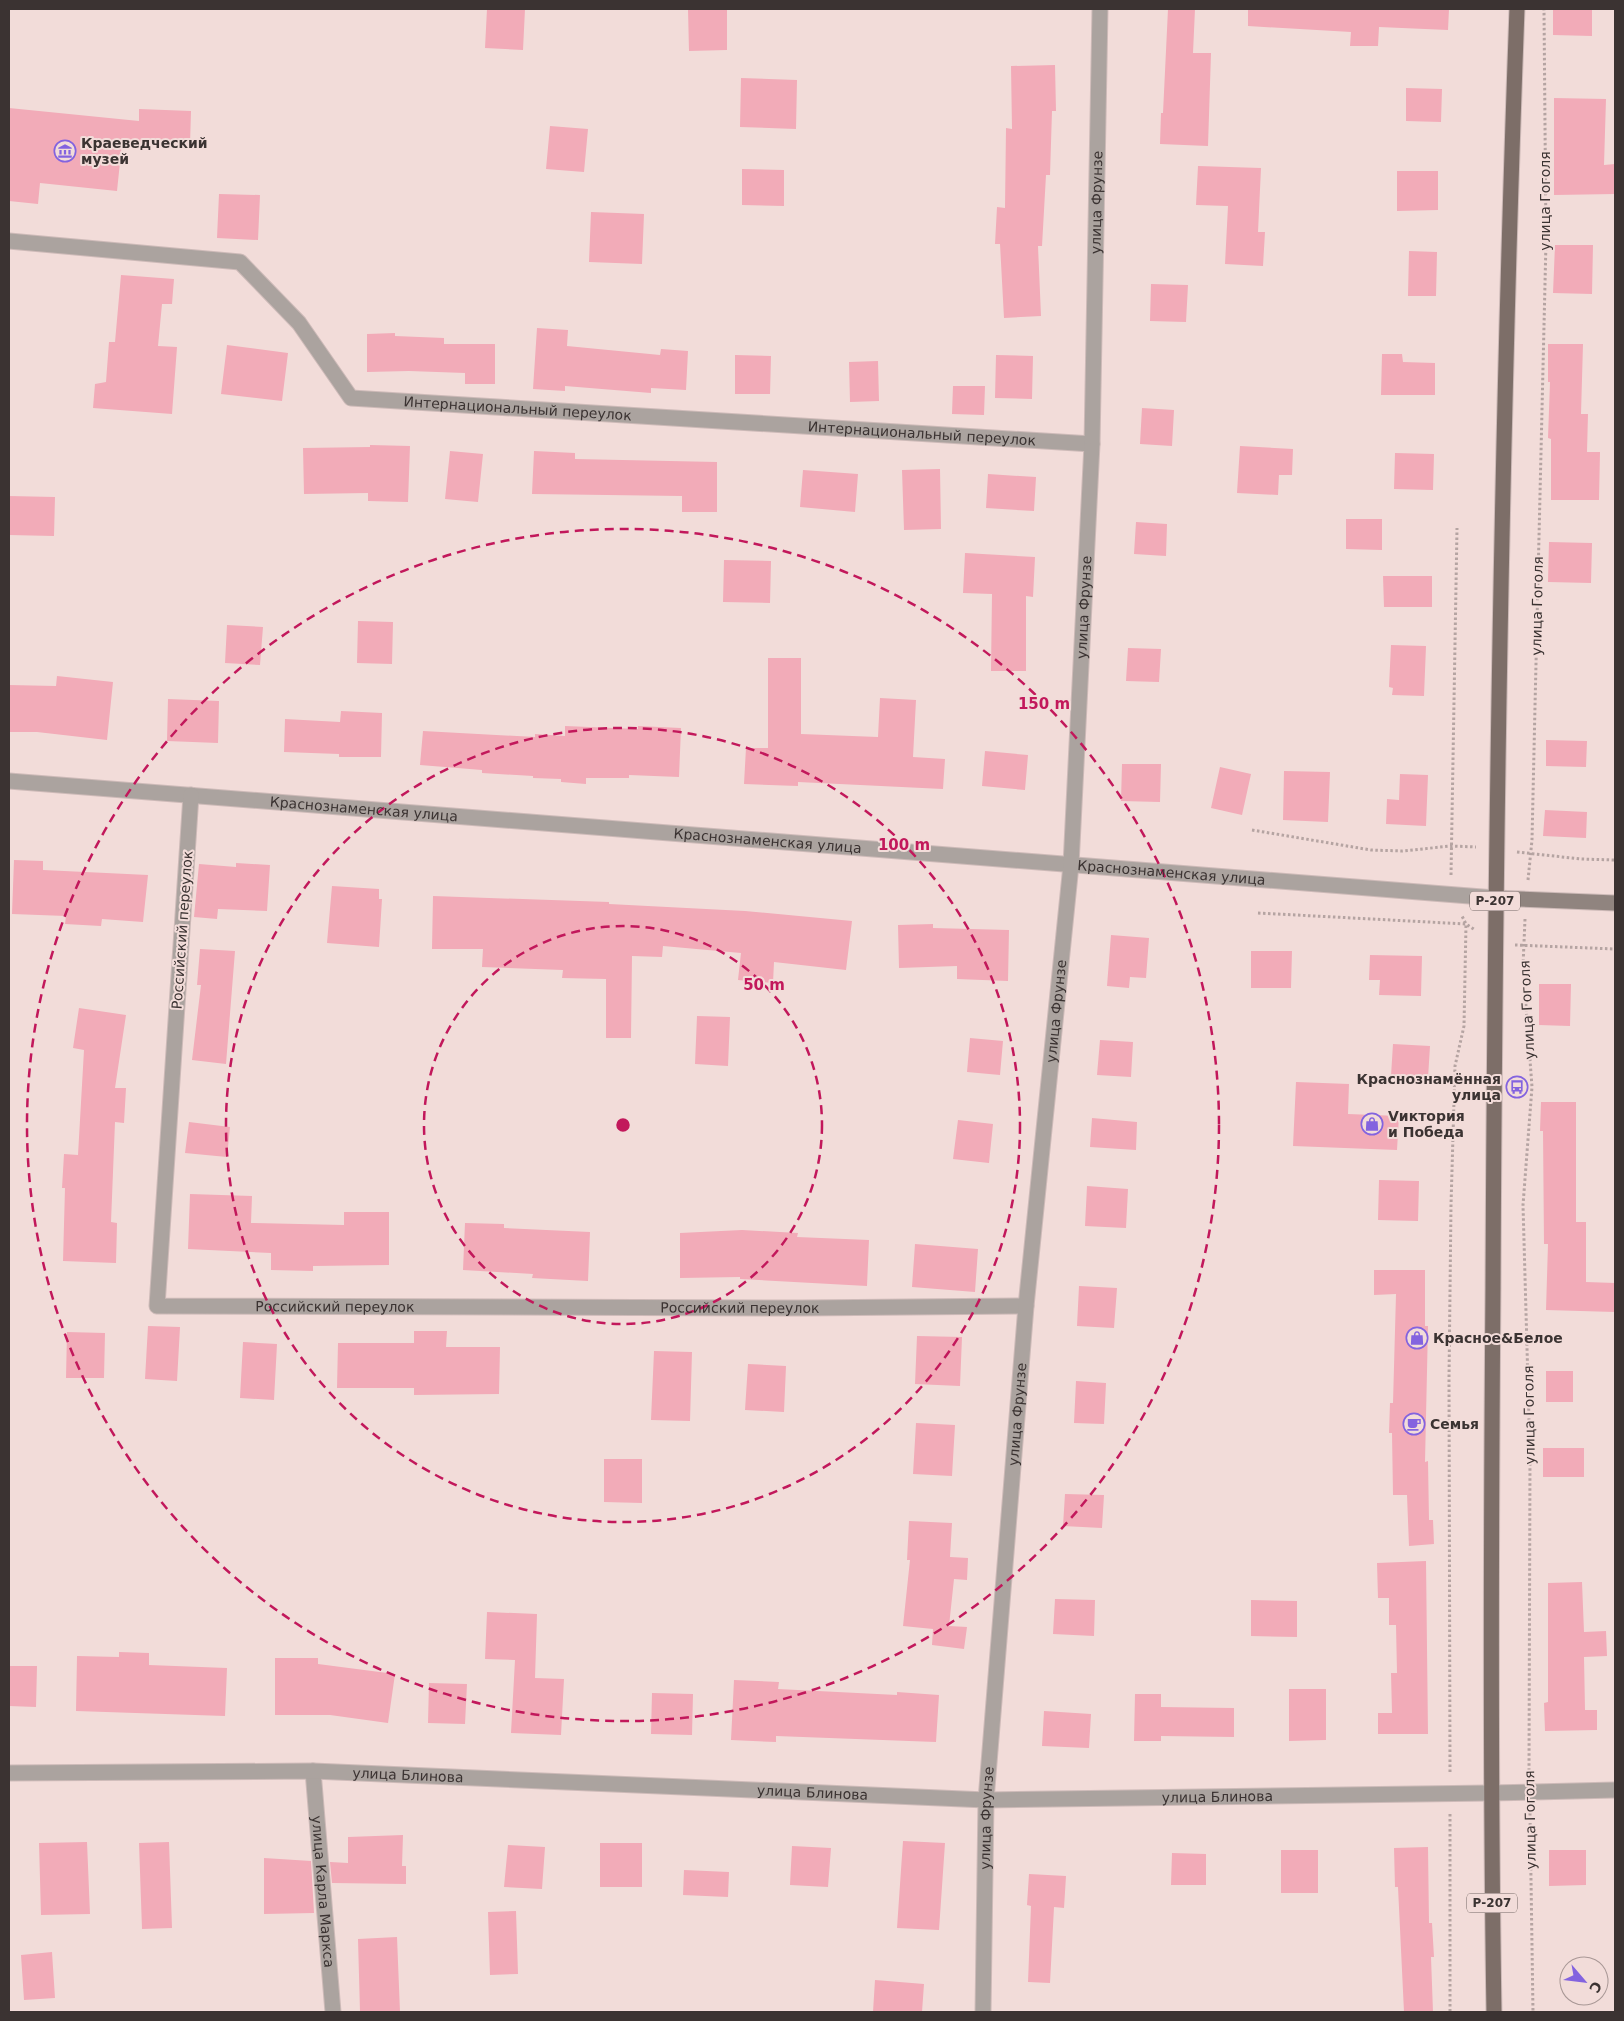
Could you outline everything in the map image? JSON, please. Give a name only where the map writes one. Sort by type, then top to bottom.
[{"type":"main road","name":"Р-207","points":[[1494,2012],[1490,1793],[1494,943],[1510,197],[1517,9]]},
{"type":"street","name":"улица Фрунзе","points":[[983,2012],[986,1800],[1026,1306],[1071,865],[1092,444],[1100,9]]},
{"type":"street","name":"Интернациональный переулок","points":[[9,241],[240,262],[299,323],[351,398],[1092,444]]},
{"type":"street","name":"Краснознаменская улица","points":[[9,781],[1495,898],[1615,903]]},
{"type":"street","name":"Российский переулок","points":[[191,795],[156,1306],[802,1308],[1026,1306]]},
{"type":"street","name":"улица Блинова","points":[[9,1773],[313,1771],[986,1800],[1615,1790]]},
{"type":"street","name":"улица Карла Маркса","points":[[313,1771],[333,2012]]},
{"type":"path","name":"улица Гоголя","points":[[1533,2012],[1529,1792],[1530,1455],[1523,1205],[1532,1087],[1523,966],[1526,899],[1531,854],[1546,241],[1544,9]]},
{"type":"path","points":[[1450,2012],[1449,1378],[1451,1205],[1454,1066],[1464,1026],[1466,924],[1451,894],[1457,528]]},
{"type":"path","points":[[1252,830],[1372,850],[1402,851],[1451,846],[1581,859],[1615,860]]},
{"type":"path","points":[[1258,913],[1466,924],[1494,943],[1615,949]]},
{"type":"building","points":[[487,9],[525,9],[523,50],[485,48]]},
{"type":"building","points":[[688,9],[727,9],[727,50],[689,51]]},
{"type":"building","points":[[1168,9],[1195,9],[1193,53],[1211,53],[1208,146],[1160,144]]},
{"type":"building","points":[[1248,9],[1449,9],[1448,30],[1379,27],[1378,46],[1350,46],[1351,32],[1248,26]]},
{"type":"building","points":[[1553,9],[1592,9],[1592,36],[1553,35]]},
{"type":"building","points":[[1055,65],[1056,111],[1052,111],[1050,175],[1046,175],[1042,246],[1038,246],[1041,316],[1004,318],[1000,244],[995,244],[997,207],[1005,208],[1006,128],[1012,129],[1011,66]]},
{"type":"building","points":[[741,78],[797,80],[796,129],[740,127]]},
{"type":"building","points":[[1406,88],[1442,89],[1441,122],[1406,121]]},
{"type":"building","points":[[1554,98],[1606,99],[1604,165],[1615,164],[1615,194],[1554,195]]},
{"type":"building","name":"Краеведческий музей","points":[[9,108],[139,121],[139,109],[191,111],[190,145],[122,143],[117,191],[40,183],[38,204],[9,201]]},
{"type":"building","points":[[550,126],[588,129],[584,172],[546,169]]},
{"type":"building","points":[[1198,166],[1261,168],[1258,232],[1265,232],[1263,266],[1225,264],[1228,206],[1196,205]]},
{"type":"building","points":[[742,169],[784,170],[784,206],[742,205]]},
{"type":"building","points":[[1397,171],[1438,171],[1438,210],[1397,211]]},
{"type":"building","points":[[219,194],[260,195],[258,240],[217,238]]},
{"type":"building","points":[[591,212],[644,214],[642,264],[589,262]]},
{"type":"building","points":[[1555,245],[1593,245],[1592,294],[1553,293]]},
{"type":"building","points":[[1409,251],[1437,252],[1436,296],[1408,296]]},
{"type":"building","points":[[121,275],[174,279],[172,304],[162,304],[158,346],[177,347],[172,414],[93,408],[95,384],[106,382],[109,342],[115,342]]},
{"type":"building","points":[[1151,284],[1188,285],[1186,322],[1150,321]]},
{"type":"building","points":[[537,328],[568,330],[567,346],[660,355],[661,349],[688,351],[686,390],[651,388],[651,393],[565,386],[565,391],[533,389]]},
{"type":"building","points":[[395,333],[395,336],[444,338],[444,344],[495,344],[495,384],[465,384],[465,373],[367,372],[367,334]]},
{"type":"building","points":[[1548,344],[1583,344],[1581,414],[1588,414],[1587,452],[1600,452],[1599,500],[1551,500],[1551,439],[1548,438],[1550,382],[1548,382]]},
{"type":"building","points":[[227,345],[288,353],[282,401],[221,394]]},
{"type":"building","points":[[1382,354],[1402,354],[1403,362],[1435,363],[1435,395],[1381,395]]},
{"type":"building","points":[[735,355],[771,356],[770,394],[735,394]]},
{"type":"building","points":[[996,355],[1033,356],[1032,399],[995,398]]},
{"type":"building","points":[[878,361],[879,401],[850,402],[849,362]]},
{"type":"building","points":[[953,386],[985,386],[984,415],[952,414]]},
{"type":"building","points":[[1142,408],[1174,410],[1172,446],[1140,444]]},
{"type":"building","points":[[370,445],[410,446],[408,502],[368,501],[368,493],[304,494],[303,448],[370,447]]},
{"type":"building","points":[[1240,446],[1293,449],[1292,475],[1279,475],[1278,495],[1237,493]]},
{"type":"building","points":[[450,451],[483,454],[478,502],[445,499]]},
{"type":"building","points":[[534,451],[575,453],[575,459],[717,462],[717,512],[682,512],[682,496],[532,494]]},
{"type":"building","points":[[1395,453],[1434,454],[1433,490],[1394,489]]},
{"type":"building","points":[[940,469],[941,529],[904,530],[902,470]]},
{"type":"building","points":[[803,470],[858,474],[855,512],[800,507]]},
{"type":"building","points":[[988,474],[1036,477],[1034,511],[986,508]]},
{"type":"building","points":[[9,496],[55,497],[54,536],[9,535]]},
{"type":"building","points":[[1346,519],[1382,519],[1382,550],[1346,549]]},
{"type":"building","points":[[1136,522],[1167,524],[1166,556],[1134,554]]},
{"type":"building","points":[[1549,542],[1592,543],[1591,583],[1548,582]]},
{"type":"building","points":[[965,553],[1035,557],[1033,597],[1026,596],[1026,671],[991,671],[992,594],[963,593]]},
{"type":"building","points":[[724,560],[771,561],[770,603],[723,602]]},
{"type":"building","points":[[1383,576],[1432,576],[1432,607],[1384,607]]},
{"type":"building","points":[[358,621],[393,622],[392,664],[357,663]]},
{"type":"building","points":[[227,625],[263,627],[260,665],[225,663]]},
{"type":"building","points":[[1391,645],[1426,646],[1424,696],[1392,695],[1393,688],[1389,687]]},
{"type":"building","points":[[1128,648],[1161,649],[1159,682],[1126,681]]},
{"type":"building","points":[[768,658],[801,658],[801,734],[878,737],[880,698],[916,700],[913,757],[945,759],[943,789],[798,782],[798,786],[744,784],[746,748],[768,748]]},
{"type":"building","points":[[57,676],[113,682],[107,740],[37,732],[9,732],[9,685],[56,686]]},
{"type":"building","points":[[168,699],[219,701],[218,743],[167,741]]},
{"type":"building","points":[[341,711],[382,713],[381,757],[339,757],[339,754],[284,752],[285,719],[340,722]]},
{"type":"building","points":[[565,726],[638,729],[638,726],[681,728],[679,777],[629,775],[629,778],[586,778],[586,784],[561,782],[561,779],[482,773],[482,770],[420,765],[423,731],[535,737],[535,734],[565,736]]},
{"type":"building","points":[[1546,740],[1587,741],[1586,767],[1546,766]]},
{"type":"building","points":[[985,751],[1028,755],[1025,790],[982,786]]},
{"type":"building","points":[[1122,764],[1161,764],[1160,802],[1121,801]]},
{"type":"building","points":[[1220,767],[1251,774],[1242,815],[1211,808]]},
{"type":"building","points":[[1284,771],[1330,772],[1328,822],[1283,820]]},
{"type":"building","points":[[1400,774],[1428,775],[1426,826],[1386,824],[1387,799],[1399,800]]},
{"type":"building","points":[[1545,810],[1587,812],[1586,838],[1543,836]]},
{"type":"building","points":[[14,860],[43,861],[43,870],[148,875],[143,922],[102,919],[101,926],[65,924],[66,916],[12,914]]},
{"type":"building","points":[[236,863],[270,865],[267,911],[218,909],[217,919],[194,917],[199,864],[236,867]]},
{"type":"building","points":[[332,886],[379,889],[379,899],[382,899],[379,947],[327,943]]},
{"type":"building","points":[[433,896],[609,902],[609,904],[745,911],[852,921],[846,970],[774,962],[773,983],[738,980],[741,953],[663,946],[662,957],[632,956],[631,1038],[606,1038],[606,979],[562,978],[563,970],[482,967],[483,949],[432,949]]},
{"type":"building","points":[[933,924],[933,928],[1009,930],[1008,981],[957,979],[957,966],[899,968],[898,925]]},
{"type":"building","points":[[1111,935],[1149,938],[1146,978],[1130,977],[1129,988],[1107,986]]},
{"type":"building","points":[[200,949],[235,951],[226,1064],[192,1060],[201,985],[197,985]]},
{"type":"building","points":[[1251,951],[1292,951],[1291,988],[1251,988]]},
{"type":"building","points":[[1370,955],[1422,956],[1421,996],[1379,995],[1380,980],[1369,980]]},
{"type":"building","points":[[1539,984],[1571,984],[1570,1026],[1539,1025]]},
{"type":"building","points":[[79,1008],[126,1015],[115,1088],[126,1088],[124,1123],[115,1122],[111,1222],[117,1223],[116,1263],[63,1261],[65,1188],[62,1188],[64,1154],[78,1155],[84,1050],[73,1048]]},
{"type":"building","points":[[697,1016],[730,1017],[728,1066],[695,1064]]},
{"type":"building","points":[[970,1038],[1003,1041],[1000,1075],[967,1072]]},
{"type":"building","points":[[1100,1040],[1133,1042],[1131,1077],[1097,1075]]},
{"type":"building","points":[[1393,1044],[1430,1046],[1428,1078],[1391,1076]]},
{"type":"building","points":[[1296,1082],[1349,1084],[1348,1114],[1399,1116],[1397,1150],[1293,1146]]},
{"type":"building","points":[[1541,1102],[1576,1102],[1576,1222],[1586,1222],[1586,1282],[1615,1283],[1615,1312],[1546,1310],[1548,1244],[1544,1244],[1543,1131],[1540,1131]]},
{"type":"building","points":[[1092,1118],[1137,1122],[1136,1150],[1090,1147]]},
{"type":"building","points":[[958,1120],[993,1124],[989,1163],[953,1159]]},
{"type":"building","points":[[189,1122],[230,1127],[227,1157],[185,1153]]},
{"type":"building","points":[[1379,1180],[1419,1181],[1418,1221],[1378,1220]]},
{"type":"building","points":[[1087,1186],[1128,1189],[1126,1228],[1085,1226]]},
{"type":"building","points":[[190,1194],[252,1196],[251,1223],[344,1225],[344,1212],[389,1212],[389,1265],[313,1266],[313,1271],[271,1270],[271,1253],[188,1249]]},
{"type":"building","points":[[465,1223],[504,1224],[504,1228],[590,1232],[588,1281],[532,1278],[533,1274],[463,1270]]},
{"type":"building","points":[[742,1230],[798,1233],[797,1237],[869,1240],[867,1286],[740,1279],[740,1277],[680,1278],[680,1233]]},
{"type":"building","points":[[915,1244],[978,1249],[975,1292],[912,1287]]},
{"type":"building","points":[[1374,1270],[1425,1270],[1425,1326],[1428,1326],[1425,1462],[1428,1461],[1429,1520],[1433,1520],[1434,1544],[1409,1546],[1407,1495],[1393,1495],[1392,1433],[1389,1433],[1390,1403],[1393,1403],[1396,1294],[1374,1295]]},
{"type":"building","points":[[1079,1286],[1117,1288],[1114,1328],[1077,1326]]},
{"type":"building","points":[[148,1326],[180,1327],[177,1381],[145,1379]]},
{"type":"building","points":[[414,1331],[447,1331],[446,1347],[500,1347],[499,1394],[414,1395],[414,1388],[337,1388],[338,1343],[414,1343]]},
{"type":"building","points":[[67,1332],[105,1333],[104,1378],[66,1378]]},
{"type":"building","points":[[917,1336],[962,1337],[960,1386],[915,1384]]},
{"type":"building","points":[[243,1342],[277,1344],[274,1400],[240,1398]]},
{"type":"building","points":[[654,1351],[692,1352],[690,1421],[651,1420]]},
{"type":"building","points":[[748,1364],[786,1366],[784,1412],[745,1410]]},
{"type":"building","points":[[1546,1371],[1573,1371],[1573,1402],[1546,1402]]},
{"type":"building","points":[[1076,1381],[1106,1383],[1104,1424],[1074,1423]]},
{"type":"building","points":[[916,1423],[955,1425],[952,1476],[913,1474]]},
{"type":"building","points":[[1543,1448],[1584,1448],[1584,1477],[1543,1477]]},
{"type":"building","points":[[604,1459],[642,1459],[642,1503],[604,1502]]},
{"type":"building","points":[[1065,1494],[1104,1495],[1102,1528],[1063,1526]]},
{"type":"building","points":[[909,1521],[952,1523],[950,1557],[968,1558],[967,1580],[954,1579],[949,1626],[967,1627],[964,1649],[932,1645],[933,1629],[903,1626],[910,1560],[907,1560]]},
{"type":"building","points":[[1426,1561],[1428,1734],[1378,1734],[1378,1713],[1392,1713],[1391,1673],[1397,1673],[1396,1625],[1389,1625],[1389,1598],[1378,1598],[1377,1563]]},
{"type":"building","points":[[1582,1582],[1584,1632],[1606,1631],[1607,1656],[1584,1657],[1585,1710],[1597,1710],[1597,1730],[1545,1731],[1544,1703],[1548,1702],[1548,1583]]},
{"type":"building","points":[[1055,1599],[1095,1600],[1094,1636],[1053,1634]]},
{"type":"building","points":[[1251,1600],[1297,1601],[1297,1637],[1251,1636]]},
{"type":"building","points":[[487,1612],[537,1614],[535,1678],[564,1679],[561,1735],[511,1733],[515,1660],[485,1659]]},
{"type":"building","points":[[119,1652],[149,1653],[149,1665],[227,1668],[225,1716],[76,1711],[77,1656],[119,1657]]},
{"type":"building","points":[[275,1658],[318,1658],[318,1664],[395,1674],[388,1723],[330,1715],[275,1715]]},
{"type":"building","points":[[9,1666],[37,1666],[36,1707],[9,1706]]},
{"type":"building","points":[[734,1680],[779,1682],[778,1689],[897,1695],[897,1692],[939,1695],[936,1742],[776,1736],[776,1742],[731,1740]]},
{"type":"building","points":[[429,1683],[467,1684],[465,1724],[428,1723]]},
{"type":"building","points":[[1289,1689],[1326,1689],[1326,1740],[1289,1741]]},
{"type":"building","points":[[652,1693],[693,1694],[692,1735],[651,1734]]},
{"type":"building","points":[[1135,1694],[1161,1694],[1161,1707],[1234,1708],[1234,1737],[1161,1736],[1161,1741],[1134,1741]]},
{"type":"building","points":[[1044,1711],[1091,1714],[1089,1748],[1042,1746]]},
{"type":"building","points":[[403,1835],[402,1866],[406,1866],[406,1884],[332,1883],[330,1862],[348,1863],[348,1837]]},
{"type":"building","points":[[903,1841],[945,1843],[939,1930],[897,1928]]},
{"type":"building","points":[[87,1842],[90,1914],[41,1915],[39,1843]]},
{"type":"building","points":[[169,1842],[172,1928],[142,1929],[139,1843]]},
{"type":"building","points":[[600,1843],[642,1843],[642,1887],[600,1887]]},
{"type":"building","points":[[508,1845],[545,1847],[542,1889],[504,1887]]},
{"type":"building","points":[[792,1846],[831,1848],[828,1887],[790,1885]]},
{"type":"building","points":[[1428,1847],[1429,1923],[1432,1923],[1434,1957],[1431,1957],[1433,2012],[1404,2012],[1398,1887],[1395,1887],[1394,1848]]},
{"type":"building","points":[[1281,1850],[1318,1850],[1318,1893],[1281,1893]]},
{"type":"building","points":[[1549,1850],[1586,1850],[1586,1885],[1549,1886]]},
{"type":"building","points":[[1172,1853],[1206,1854],[1206,1885],[1171,1885]]},
{"type":"building","points":[[264,1858],[311,1861],[314,1913],[264,1914]]},
{"type":"building","points":[[684,1870],[729,1872],[728,1897],[683,1895]]},
{"type":"building","points":[[1029,1874],[1066,1876],[1064,1908],[1054,1907],[1050,1983],[1028,1982],[1031,1906],[1027,1905]]},
{"type":"building","points":[[516,1911],[518,1974],[490,1975],[488,1912]]},
{"type":"building","points":[[397,1937],[400,2012],[360,2012],[358,1939]]},
{"type":"building","points":[[52,1952],[55,1998],[24,2000],[21,1955]]},
{"type":"building","points":[[875,1980],[924,1984],[922,2012],[873,2012]]},
{"type":"place","name":"Краеведческий музей","points":[[65,151]]},
{"type":"place","name":"Краснознамённая улица","points":[[1517,1087]]},
{"type":"place","name":"Vиктория и Победа","points":[[1372,1124]]},
{"type":"place","name":"Красное&Белое","points":[[1417,1338]]},
{"type":"place","name":"Семья","points":[[1414,1424]]}]
